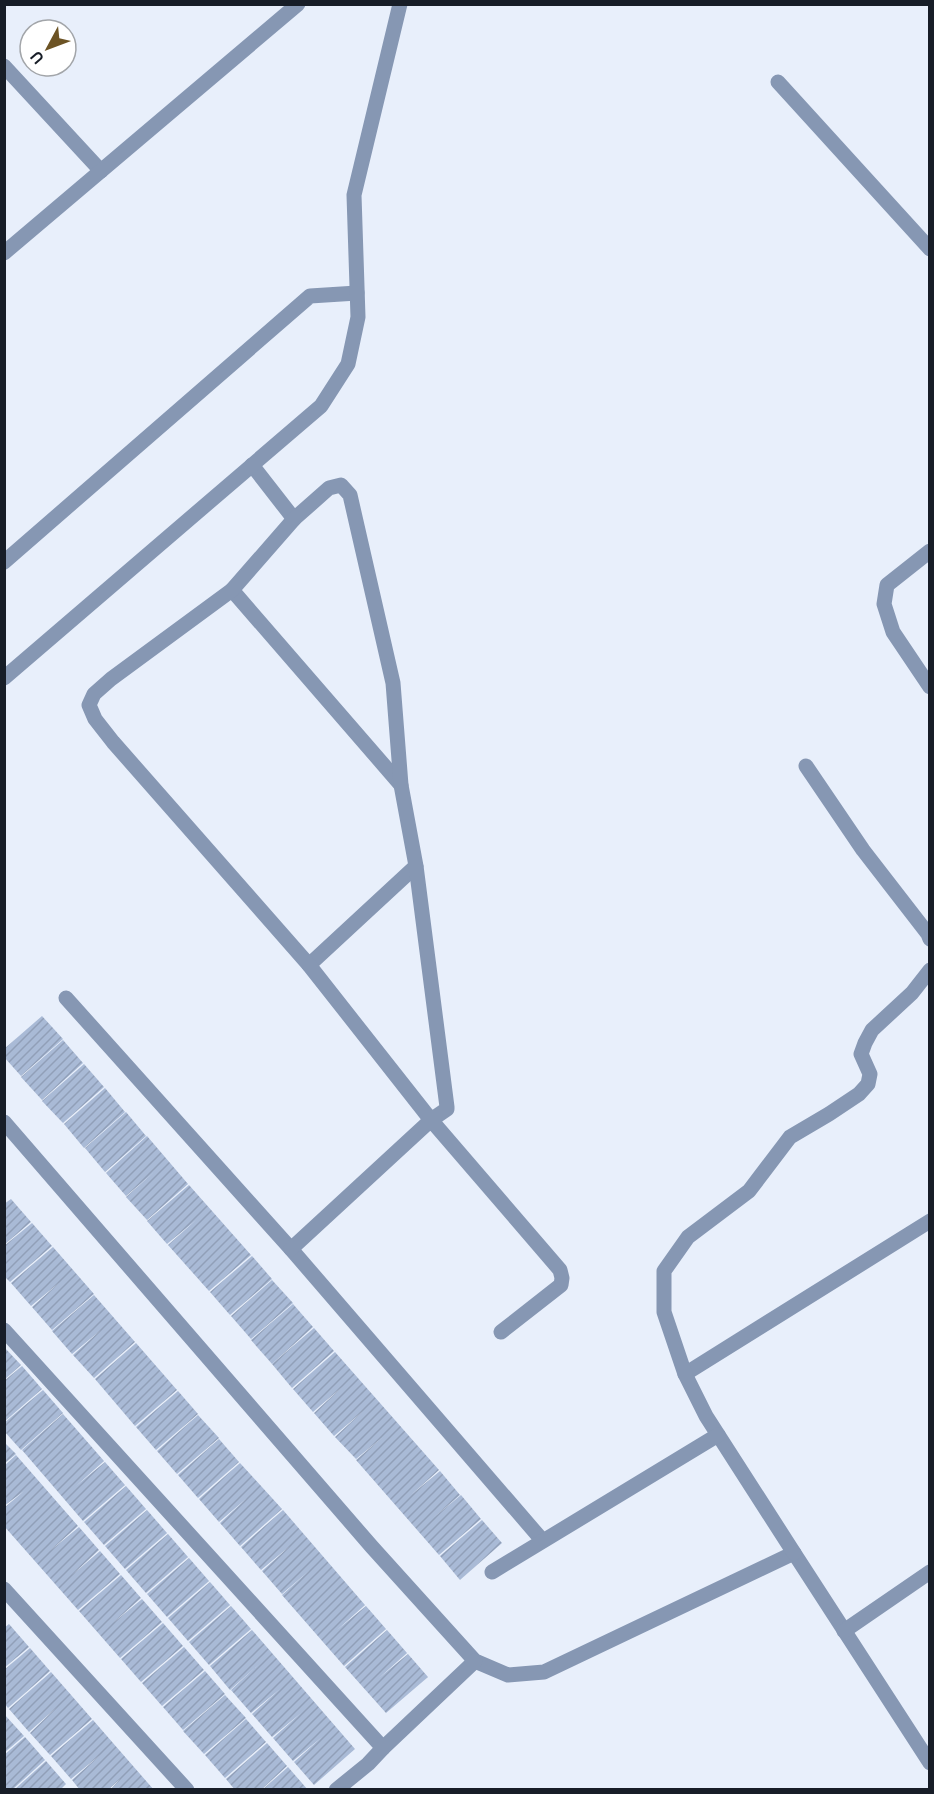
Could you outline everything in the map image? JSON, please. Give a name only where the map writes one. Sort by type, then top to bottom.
[{"type":"street","points":[[4,678],[321,406],[348,364],[358,317],[354,195],[400,4]]},
{"type":"street","points":[[4,253],[289,7]]},
{"type":"street","points":[[4,66],[101,171]]},
{"type":"street","points":[[778,81],[930,249]]},
{"type":"street","points":[[4,562],[309,296],[357,293]]},
{"type":"street","points":[[252,465],[294,519]]},
{"type":"street","points":[[291,1249],[431,1120],[447,1107],[416,866],[401,785],[393,683],[350,495],[341,485],[329,488],[294,519],[232,590],[111,679],[94,694],[89,705],[95,719],[113,742],[309,965],[431,1120],[560,1270],[561,1285],[501,1332]]},
{"type":"street","points":[[930,551],[887,585],[884,604],[893,632],[930,687]]},
{"type":"street","points":[[232,590],[401,785]]},
{"type":"street","points":[[806,766],[863,850],[930,939]]},
{"type":"street","points":[[309,965],[416,866]]},
{"type":"street","points":[[930,970],[912,993],[872,1030],[864,1043],[861,1054],[870,1074],[868,1084],[859,1094],[790,1137],[749,1191],[688,1237],[664,1271],[664,1312],[685,1374],[718,1435],[930,1763]]},
{"type":"street","points":[[66,998],[291,1249],[542,1540]]},
{"type":"street","points":[[4,1122],[372,1547],[475,1661],[507,1675],[544,1672],[794,1552]]},
{"type":"street","points":[[685,1374],[930,1221]]},
{"type":"street","points":[[4,1330],[383,1748]]},
{"type":"street","points":[[492,1572],[718,1435]]},
{"type":"street","points":[[844,1631],[930,1572]]},
{"type":"street","points":[[4,1589],[187,1790]]},
{"type":"street","points":[[336,1790],[368,1764],[475,1661]]},
{"type":"building","points":[[42,1016],[63,1039],[21,1076],[4,1057],[4,1049]]},
{"type":"building","points":[[63,1040],[83,1063],[42,1100],[21,1077]]},
{"type":"building","points":[[84,1064],[104,1087],[63,1123],[42,1101]]},
{"type":"building","points":[[105,1088],[125,1112],[84,1148],[64,1124]]},
{"type":"building","points":[[126,1112],[146,1136],[105,1172],[85,1148]]},
{"type":"building","points":[[147,1136],[188,1184],[147,1220],[126,1197],[154,1172],[126,1196],[106,1173]]},
{"type":"building","points":[[189,1185],[251,1255],[209,1291],[168,1245],[196,1220],[167,1244],[147,1221]]},
{"type":"building","points":[[11,1199],[31,1222],[4,1245],[4,1204]]},
{"type":"building","points":[[32,1223],[52,1246],[10,1282],[4,1276],[4,1246]]},
{"type":"building","points":[[53,1247],[94,1294],[52,1330],[32,1307],[60,1282],[31,1306],[11,1283]]},
{"type":"building","points":[[252,1256],[272,1279],[230,1315],[210,1292]]},
{"type":"building","points":[[272,1280],[293,1303],[251,1339],[231,1316]]},
{"type":"building","points":[[94,1295],[135,1342],[94,1378],[73,1355],[101,1330],[72,1354],[52,1331]]},
{"type":"building","points":[[293,1304],[313,1327],[272,1364],[251,1340]]},
{"type":"building","points":[[314,1328],[334,1351],[292,1388],[272,1364]]},
{"type":"building","points":[[136,1343],[177,1390],[135,1426],[95,1379]]},
{"type":"building","points":[[4,1347],[21,1365],[4,1380]]},
{"type":"building","points":[[335,1352],[439,1470],[411,1495],[440,1471],[460,1495],[432,1519],[461,1495],[481,1519],[439,1555],[356,1460],[384,1436],[356,1459],[335,1437],[363,1411],[334,1436],[314,1413],[342,1387],[313,1412],[293,1389]]},
{"type":"building","points":[[22,1366],[42,1389],[4,1422],[4,1381]]},
{"type":"building","points":[[43,1390],[63,1413],[21,1450],[4,1431],[4,1423]]},
{"type":"building","points":[[178,1391],[198,1414],[156,1450],[136,1427]]},
{"type":"building","points":[[63,1414],[104,1461],[76,1486],[105,1462],[125,1485],[83,1521],[22,1450]]},
{"type":"building","points":[[198,1415],[219,1438],[177,1474],[157,1451]]},
{"type":"building","points":[[219,1439],[239,1462],[198,1498],[178,1475]]},
{"type":"building","points":[[4,1442],[16,1454],[4,1464]]},
{"type":"building","points":[[16,1455],[78,1526],[50,1551],[79,1527],[99,1550],[72,1575],[100,1551],[120,1574],[78,1610],[4,1526],[4,1508],[24,1491],[4,1506],[4,1466]]},
{"type":"building","points":[[240,1463],[282,1509],[240,1546],[220,1523],[247,1498],[219,1522],[199,1499]]},
{"type":"building","points":[[126,1486],[146,1509],[104,1545],[84,1522]]},
{"type":"building","points":[[147,1510],[167,1533],[125,1569],[105,1546]]},
{"type":"building","points":[[283,1510],[365,1605],[337,1630],[366,1606],[386,1629],[344,1666],[282,1595],[310,1570],[282,1594],[262,1571],[290,1546],[261,1570],[241,1547]]},
{"type":"building","points":[[482,1520],[502,1543],[460,1580],[440,1556]]},
{"type":"building","points":[[168,1534],[188,1557],[146,1593],[126,1570]]},
{"type":"building","points":[[189,1558],[209,1581],[167,1617],[147,1594]]},
{"type":"building","points":[[121,1575],[141,1598],[113,1623],[142,1599],[162,1622],[120,1658],[79,1611]]},
{"type":"building","points":[[210,1582],[230,1605],[188,1641],[168,1618]]},
{"type":"building","points":[[231,1606],[251,1629],[209,1665],[189,1642]]},
{"type":"building","points":[[163,1623],[183,1646],[141,1682],[121,1659]]},
{"type":"building","points":[[9,1624],[29,1647],[4,1668],[4,1628]]},
{"type":"building","points":[[252,1630],[355,1749],[314,1785],[294,1762],[322,1737],[293,1761],[273,1738],[301,1713],[272,1737],[252,1714],[280,1689],[251,1713],[231,1690],[258,1665],[230,1690],[210,1666]]},
{"type":"building","points":[[387,1630],[407,1653],[379,1678],[408,1654],[428,1677],[386,1713],[345,1667]]},
{"type":"building","points":[[184,1647],[204,1670],[162,1706],[142,1683]]},
{"type":"building","points":[[30,1648],[50,1671],[8,1708],[4,1703],[4,1670]]},
{"type":"building","points":[[205,1671],[225,1694],[183,1730],[163,1707]]},
{"type":"building","points":[[51,1672],[92,1719],[50,1755],[30,1733],[57,1707],[29,1732],[9,1709]]},
{"type":"building","points":[[225,1695],[246,1718],[204,1754],[183,1731]]},
{"type":"building","points":[[4,1714],[24,1736],[4,1753]]},
{"type":"building","points":[[246,1719],[266,1742],[225,1778],[205,1755]]},
{"type":"building","points":[[93,1720],[154,1790],[110,1790],[120,1779],[108,1790],[80,1790],[72,1780],[100,1755],[71,1779],[51,1756]]},
{"type":"building","points":[[25,1737],[45,1760],[12,1790],[4,1790],[4,1755]]},
{"type":"building","points":[[267,1743],[287,1766],[261,1790],[235,1790],[226,1779]]},
{"type":"building","points":[[46,1761],[66,1784],[60,1790],[14,1790]]},
{"type":"building","points":[[288,1767],[308,1790],[262,1790]]}]
